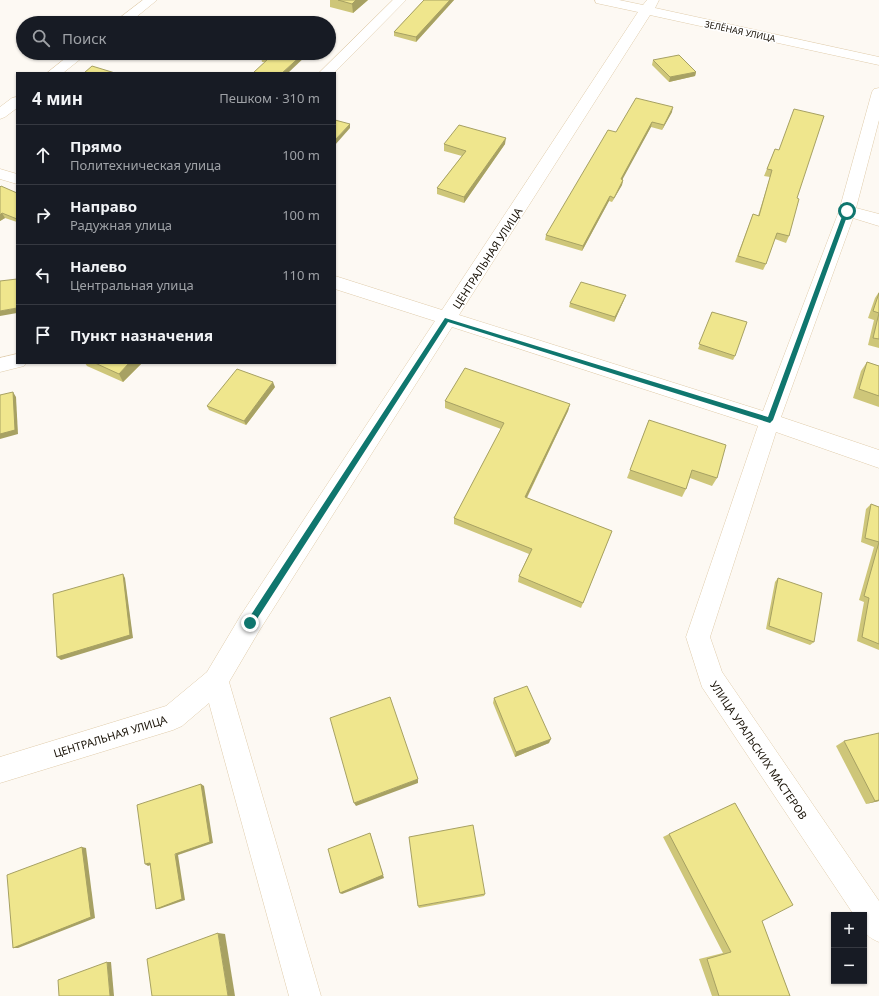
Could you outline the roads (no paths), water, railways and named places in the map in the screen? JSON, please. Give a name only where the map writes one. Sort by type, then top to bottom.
[{"type":"street","points":[[129,16],[151,0]]},
{"type":"street","points":[[327,72],[400,0]]},
{"type":"street","name":"ЗЕЛЁНАЯ УЛИЦА","points":[[601,0],[650,5],[879,61]]},
{"type":"street","name":"ЦЕНТРАЛЬНАЯ УЛИЦА","points":[[0,770],[173,717],[216,681],[250,623],[650,5]]},
{"type":"street","points":[[55,72],[71,60]]},
{"type":"street","name":"УЛИЦА УРАЛЬСКИХ МАСТЕРОВ","points":[[879,92],[847,211],[770,420],[698,637],[711,678],[879,927]]},
{"type":"street","points":[[0,114],[16,102]]},
{"type":"street","points":[[0,174],[16,180]]},
{"type":"street","points":[[847,211],[879,220]]},
{"type":"street","points":[[336,282],[447,319],[770,420],[879,459]]},
{"type":"street","points":[[0,365],[16,360]]},
{"type":"street","points":[[216,681],[305,996]]}]
